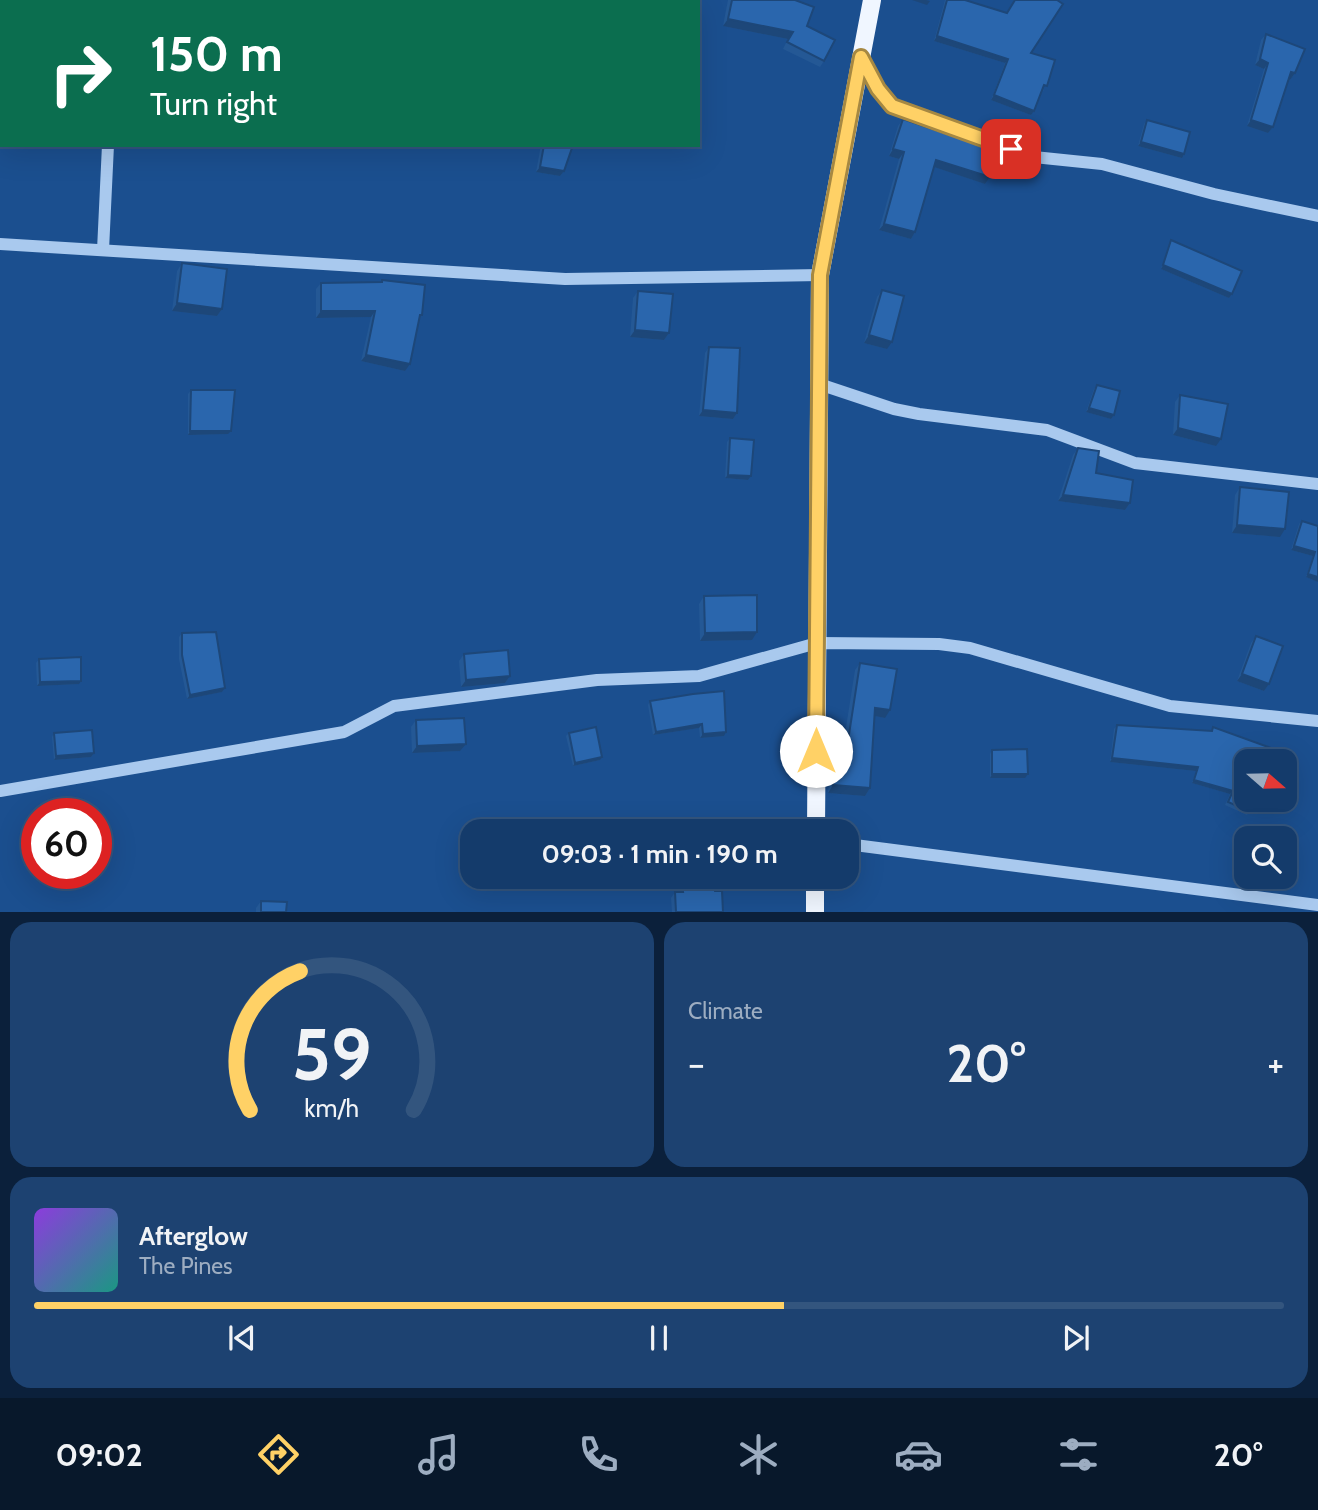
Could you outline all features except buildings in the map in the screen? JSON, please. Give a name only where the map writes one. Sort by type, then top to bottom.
[{"type":"main road","points":[[816,819],[820,275],[872,0]]},
{"type":"main road","points":[[815,889],[815,912]]},
{"type":"street","points":[[861,57],[878,89],[897,108],[1034,156],[1102,164],[1214,194],[1318,216]]},
{"type":"street","points":[[103,250],[108,147]]},
{"type":"street","points":[[0,244],[565,279],[820,275]]},
{"type":"street","points":[[819,384],[894,409],[1047,430],[1135,463],[1318,484]]},
{"type":"street","points":[[0,791],[344,732],[394,706],[597,680],[699,676],[817,643],[939,643],[970,648],[1170,706],[1318,721]]},
{"type":"street","points":[[859,846],[1318,905]]},
{"type":"route","points":[[816,751],[820,275],[861,57],[878,89],[892,106],[1011,149]]}]
